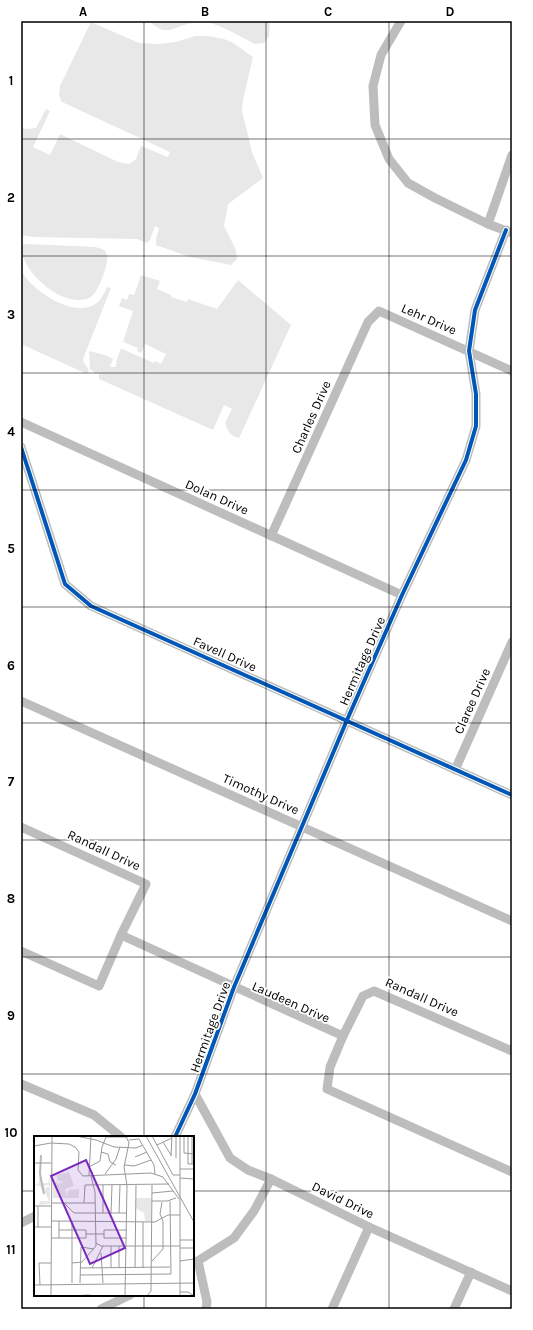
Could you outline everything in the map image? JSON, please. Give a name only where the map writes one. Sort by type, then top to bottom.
[{"type":"street","points":[[401,21],[381,55],[373,86],[376,125],[388,159],[408,183],[488,224],[509,231]]},
{"type":"street","points":[[488,224],[512,155]]},
{"type":"street","name":"Hermitage Drive","points":[[175,1136],[195,1094],[234,987],[348,720],[402,595],[466,460],[476,426],[476,394],[469,351],[475,310],[509,231]]},
{"type":"street","name":"Lehr Drive","points":[[379,311],[512,371]]},
{"type":"street","name":"Charles Drive","points":[[271,536],[368,322],[379,311]]},
{"type":"street","name":"Dolan Drive","points":[[21,422],[402,595]]},
{"type":"street","name":"Favell Drive","points":[[21,447],[65,584],[91,606],[348,720],[512,795]]},
{"type":"street","name":"Claree Drive","points":[[455,770],[512,642]]},
{"type":"street","name":"Timothy Drive","points":[[21,701],[512,921]]},
{"type":"street","name":"Randall Drive","points":[[21,827],[146,884],[121,935]]},
{"type":"street","points":[[21,951],[99,986],[121,935]]},
{"type":"street","name":"Laudeen Drive","points":[[121,935],[343,1036]]},
{"type":"street","name":"Randall Drive","points":[[343,1036],[363,996],[374,990],[512,1051]]},
{"type":"street","points":[[343,1036],[330,1067],[327,1089],[512,1172]]},
{"type":"street","points":[[21,1084],[94,1115],[120,1136]]},
{"type":"street","name":"David Drive","points":[[195,1094],[230,1158],[248,1170],[271,1179],[369,1227],[512,1290]]},
{"type":"street","points":[[206,1309],[207,1302],[195,1263],[234,1238],[254,1211],[271,1179]]},
{"type":"street","points":[[21,1223],[34,1216]]},
{"type":"street","points":[[332,1309],[369,1227]]},
{"type":"street","points":[[454,1309],[471,1272]]},
{"type":"street","points":[[101,1309],[128,1296]]},
{"type":"shaded area","points":[[150,21],[268,21],[270,24],[269,36],[264,43],[255,44],[211,23],[198,22],[170,30],[162,30]]},
{"type":"shaded area","points":[[91,22],[139,43],[159,44],[176,42],[195,36],[208,36],[224,39],[233,43],[253,57],[243,100],[242,111],[252,152],[263,178],[228,204],[224,226],[236,250],[237,259],[231,265],[190,257],[156,245],[159,228],[155,226],[150,240],[147,243],[137,239],[33,237],[21,235],[21,127],[26,129],[36,128],[46,109],[50,111],[33,147],[50,155],[60,134],[118,162],[129,164],[136,159],[141,146],[168,157],[170,152],[62,102],[59,96],[60,86]]},
{"type":"shaded area","points":[[26,244],[95,247],[104,250],[107,255],[106,265],[96,291],[89,298],[79,300],[67,298],[45,286],[28,267],[23,256],[21,246]]},
{"type":"shaded area","points":[[21,270],[34,287],[45,295],[68,306],[79,308],[90,307],[99,301],[107,287],[111,288],[83,359],[89,370],[87,374],[21,344]]},
{"type":"shaded area","points":[[141,275],[160,281],[157,289],[171,295],[171,297],[187,302],[188,299],[217,309],[238,280],[291,325],[239,438],[231,435],[227,429],[225,423],[232,409],[224,405],[213,430],[99,379],[99,373],[96,374],[90,369],[89,351],[105,355],[113,359],[110,367],[115,367],[120,350],[122,349],[154,363],[155,361],[161,364],[166,354],[145,344],[141,353],[137,351],[138,348],[123,342],[133,311],[119,306],[122,298],[127,300],[129,294],[134,295]]},
{"type":"cycle path","points":[[175,1136],[195,1094],[234,987],[347,720],[402,595],[466,460],[476,426],[476,394],[469,351],[475,310],[506,230]]},
{"type":"cycle path","points":[[21,447],[65,584],[91,606],[512,795]]}]
